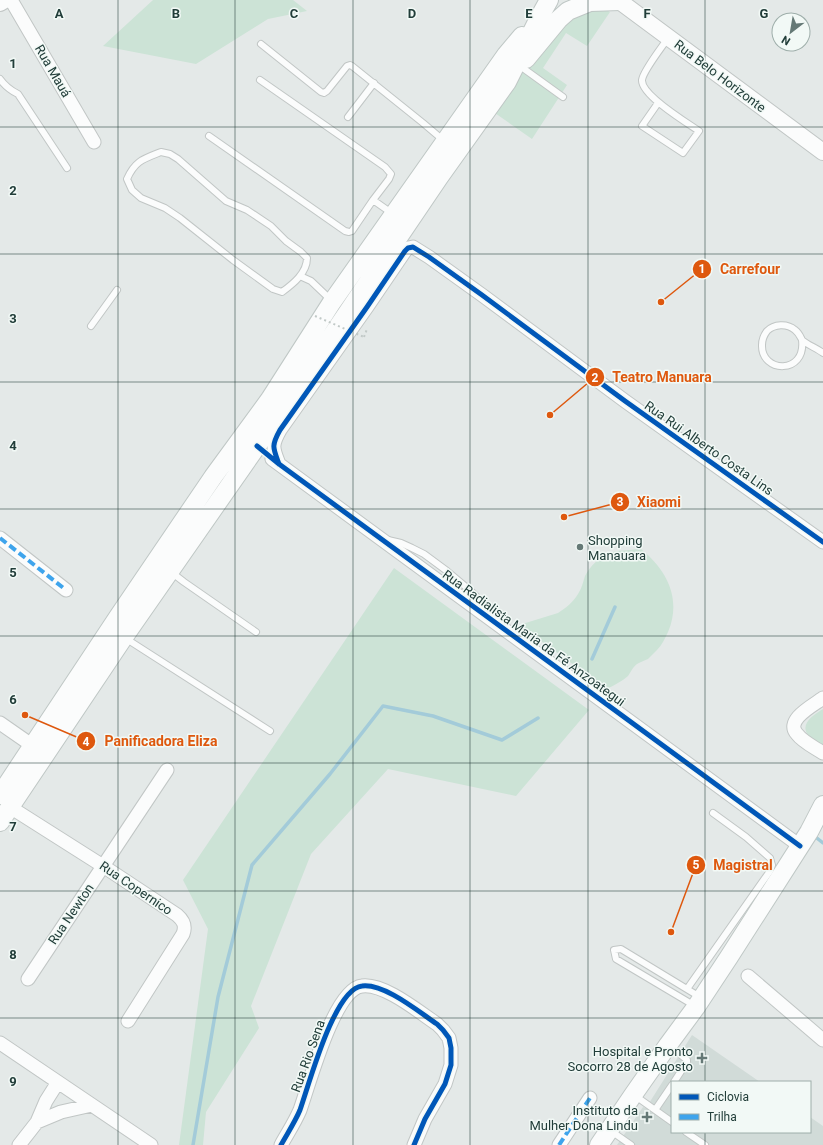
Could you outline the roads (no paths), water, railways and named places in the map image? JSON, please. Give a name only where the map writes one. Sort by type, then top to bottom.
[{"type":"main road","points":[[507,82],[549,0]]},
{"type":"main road","points":[[5,801],[124,638],[296,389],[440,176],[507,82],[559,19],[568,11],[590,2],[619,1]]},
{"type":"main road","points":[[0,822],[5,801],[33,746],[213,477],[270,399],[332,302],[506,55],[539,18]]},
{"type":"main road","points":[[318,356],[338,349]]},
{"type":"main road","points":[[296,389],[296,408]]},
{"type":"main road","points":[[599,1145],[668,1045],[728,943],[800,846],[821,813]]},
{"type":"street","points":[[0,3],[5,0]]},
{"type":"street","name":"Rua Mauá","points":[[11,0],[94,142]]},
{"type":"street","name":"Rua Belo Horizonte","points":[[619,1],[823,152]]},
{"type":"street","name":"Rua Rui Alberto Costa Lins","points":[[279,464],[273,450],[280,430],[338,349],[406,249],[412,247],[429,257],[482,295],[625,402],[823,542]]},
{"type":"street","name":"Rua Radialista Maria da Fé Anzoategui","points":[[257,446],[279,464],[800,846]]},
{"type":"street","points":[[0,538],[66,590]]},
{"type":"street","points":[[823,698],[799,716],[794,723],[793,729],[797,735],[823,752]]},
{"type":"street","points":[[0,723],[33,746]]},
{"type":"street","name":"Rua Newton","points":[[28,979],[166,770]]},
{"type":"street","name":"Rua Copernico","points":[[5,801],[177,915],[181,918],[185,925],[182,934],[128,1021]]},
{"type":"street","points":[[748,976],[823,1040]]},
{"type":"street","name":"Rua Rio Sena","points":[[281,1145],[299,1112],[335,1014],[342,1002],[354,988],[371,986],[392,994],[437,1024],[450,1038],[451,1065],[445,1084],[425,1119],[414,1145]]},
{"type":"street","points":[[0,1043],[151,1145]]},
{"type":"street","points":[[20,1145],[37,1122],[46,1101],[58,1082]]},
{"type":"street","points":[[559,1145],[590,1098]]},
{"type":"street","points":[[37,1122],[61,1112],[92,1105]]},
{"type":"lane","points":[[658,103],[642,126],[683,154],[699,132],[658,103],[643,84],[642,80],[648,66],[668,38]]},
{"type":"lane","points":[[261,44],[324,93],[327,92],[346,66],[350,65],[445,142]]},
{"type":"lane","points":[[520,66],[563,97]]},
{"type":"lane","points":[[0,79],[4,85],[18,94],[67,168]]},
{"type":"lane","points":[[209,136],[345,231],[352,231],[391,174],[385,167],[260,80]]},
{"type":"lane","points":[[348,117],[374,83]]},
{"type":"lane","points":[[161,152],[170,154],[178,159],[226,201],[247,210],[271,226],[286,241],[301,252],[307,258],[307,265],[300,276],[290,287],[282,292],[273,289],[232,260],[180,218],[165,208],[141,198],[132,190],[127,179],[131,170],[142,159],[161,152]]},
{"type":"lane","points":[[373,200],[394,214]]},
{"type":"lane","points":[[300,276],[311,281],[332,302]]},
{"type":"lane","points":[[91,326],[117,290]]},
{"type":"lane","points":[[802,340],[803,346],[799,358],[789,365],[777,366],[763,354],[762,348],[764,336],[772,327],[778,325],[784,325],[796,330],[802,340],[823,353]]},
{"type":"lane","points":[[170,571],[256,632]]},
{"type":"lane","points":[[124,638],[270,731]]},
{"type":"lane","points":[[713,813],[746,837],[770,858],[772,865],[770,871],[728,943]]},
{"type":"lane","points":[[621,949],[695,998],[616,959],[614,950],[621,949]]},
{"type":"lane","points":[[668,1045],[687,1060],[675,1081]]},
{"type":"lane","points":[[655,1110],[671,1086]]},
{"type":"lane","points":[[633,1095],[671,1121]]},
{"type":"lane","points":[[609,1130],[631,1145]]},
{"type":"lane","points":[[687,1133],[705,1145]]},
{"type":"waterway","points":[[592,659],[615,607]]},
{"type":"waterway","points":[[193,1145],[218,997],[252,865],[330,774],[383,706],[433,716],[502,740],[538,718]]},
{"type":"waterway","points":[[813,835],[823,843]]},
{"type":"place","name":"Carrefour","points":[[661,302]]},
{"type":"place","name":"Teatro Manuara","points":[[550,415]]},
{"type":"place","name":"Xiaomi","points":[[564,517]]},
{"type":"place","name":"Shopping Manauara","points":[[580,547]]},
{"type":"place","name":"Panificadora Eliza","points":[[25,715]]},
{"type":"place","name":"Magistral","points":[[671,932]]},
{"type":"place","name":"Hospital e Pronto Socorro 28 de Agosto","points":[[702,1058]]},
{"type":"place","name":"Instituto da Mulher Dona Lindu","points":[[647,1117]]}]
